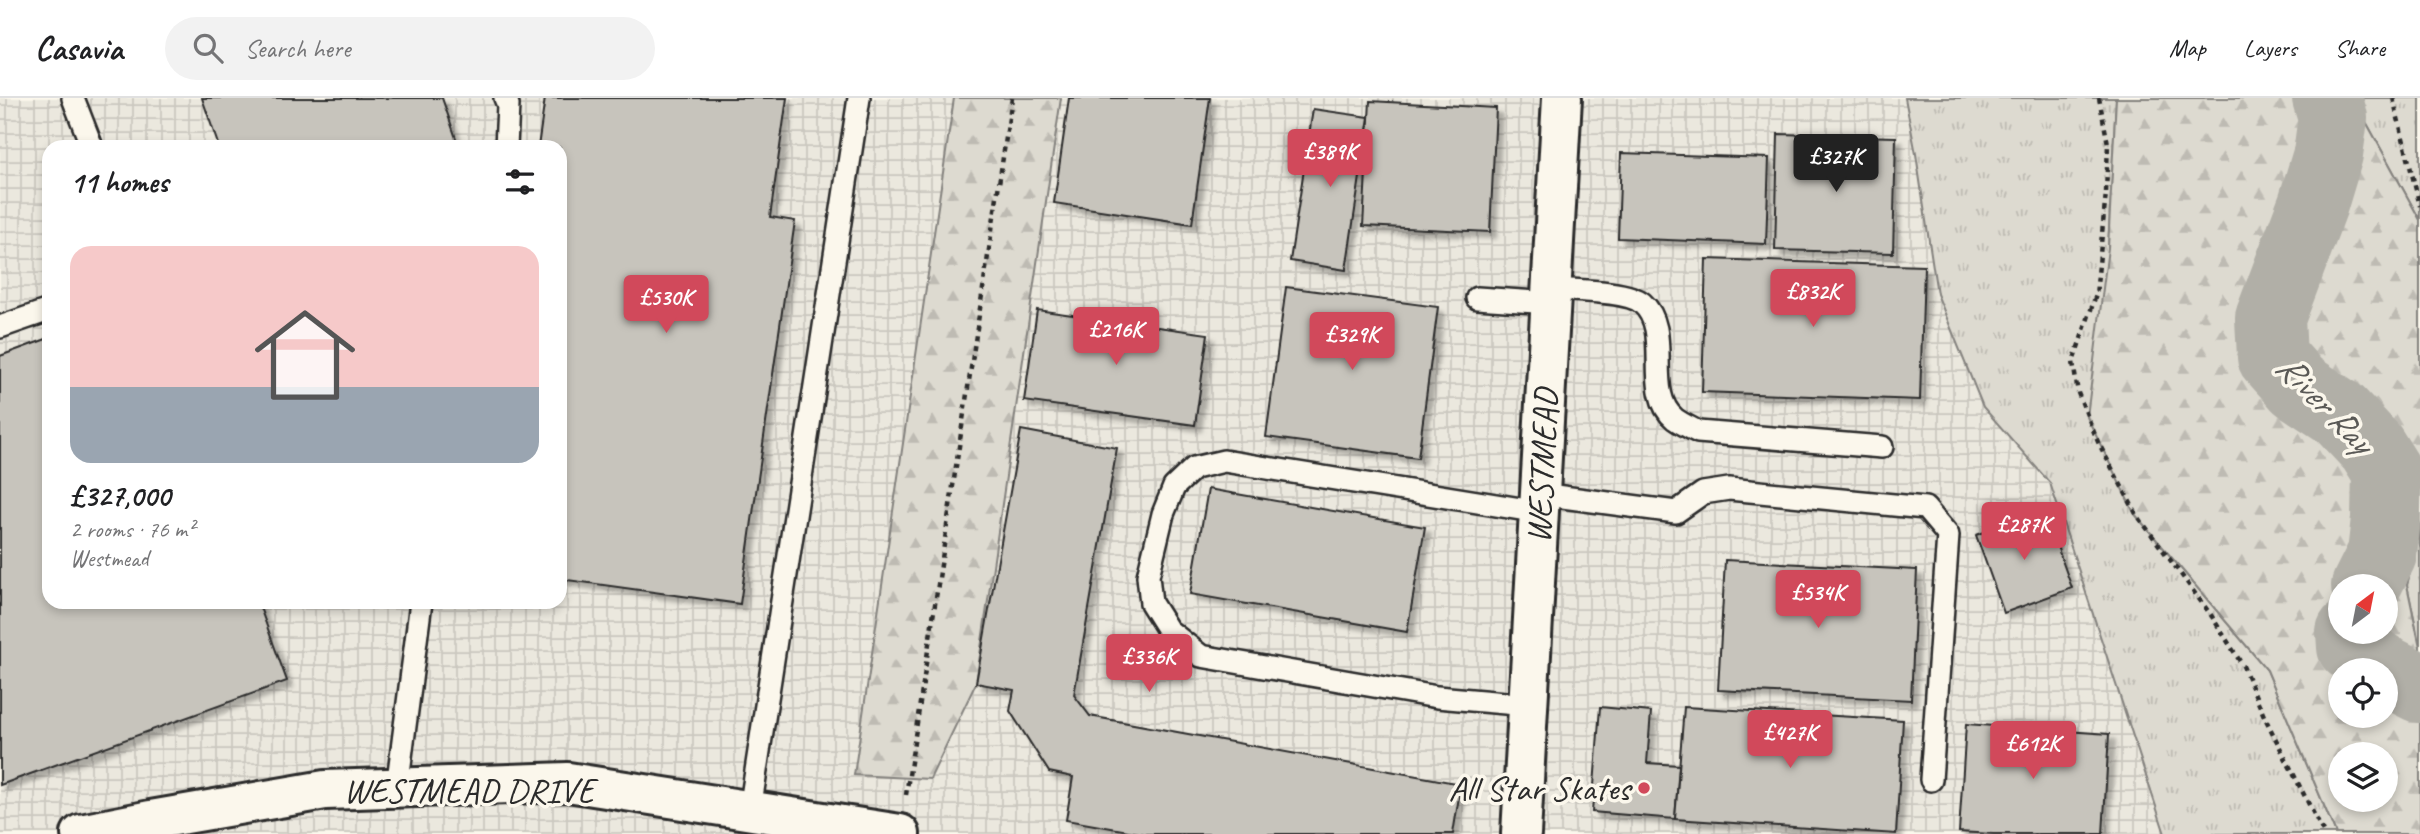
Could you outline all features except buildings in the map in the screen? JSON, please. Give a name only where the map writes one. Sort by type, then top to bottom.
[{"type":"street","name":"WESTMEAD","points":[[1521,834],[1562,98]]},
{"type":"street","name":"WESTMEAD DRIVE","points":[[80,834],[151,827],[325,790],[568,782],[750,810],[902,820]]},
{"type":"lane","points":[[73,98],[89,140]]},
{"type":"lane","points":[[505,98],[508,105],[506,140]]},
{"type":"lane","points":[[750,810],[859,98]]},
{"type":"lane","points":[[1477,298],[1623,295],[1641,302],[1656,324],[1661,396],[1673,418],[1698,432],[1882,447]]},
{"type":"lane","points":[[0,327],[42,312]]},
{"type":"lane","points":[[1528,705],[1437,697],[1201,656],[1168,630],[1152,603],[1148,576],[1163,514],[1174,487],[1194,467],[1224,461],[1540,503],[1676,512],[1703,494],[1729,489],[1926,508],[1948,535],[1931,780]]},
{"type":"lane","points":[[397,788],[420,609]]},
{"type":"path","points":[[902,820],[1012,98]]},
{"type":"path","points":[[2099,98],[2108,144],[2106,193],[2096,295],[2073,362],[2078,393],[2098,442],[2137,515],[2211,615],[2243,666],[2264,716],[2325,834]]},
{"type":"path","points":[[2393,98],[2420,206]]},
{"type":"shaded area","points":[[0,98],[1905,98],[1916,154],[1983,407],[2050,483],[2165,834],[0,834]]},
{"type":"green space","points":[[954,98],[1061,98],[976,683],[930,779],[854,775]]},
{"type":"green space","points":[[1905,98],[2116,98],[2108,248],[2134,513],[2267,670],[2336,834],[2165,834],[2050,483],[1983,407],[1937,294]]},
{"type":"green space","points":[[2116,98],[2353,98],[2420,220],[2420,529],[2407,585],[2420,647],[2420,834],[2336,834],[2267,670],[2134,513],[2087,417],[2108,248]]},
{"type":"green space","points":[[2353,98],[2420,98],[2420,220]]},
{"type":"green space","points":[[2420,529],[2420,665],[2416,627],[2407,585]]},
{"type":"waterway","name":"River Ray","points":[[2327,98],[2333,118],[2328,154],[2313,204],[2270,318],[2272,357],[2298,386],[2339,413],[2372,448],[2387,472],[2382,554],[2372,574]]},
{"type":"waterway","name":"River Ray","points":[[2352,644],[2352,647],[2383,669],[2420,688]]},
{"type":"place","name":"All Star Skates","points":[[1644,788]]}]
